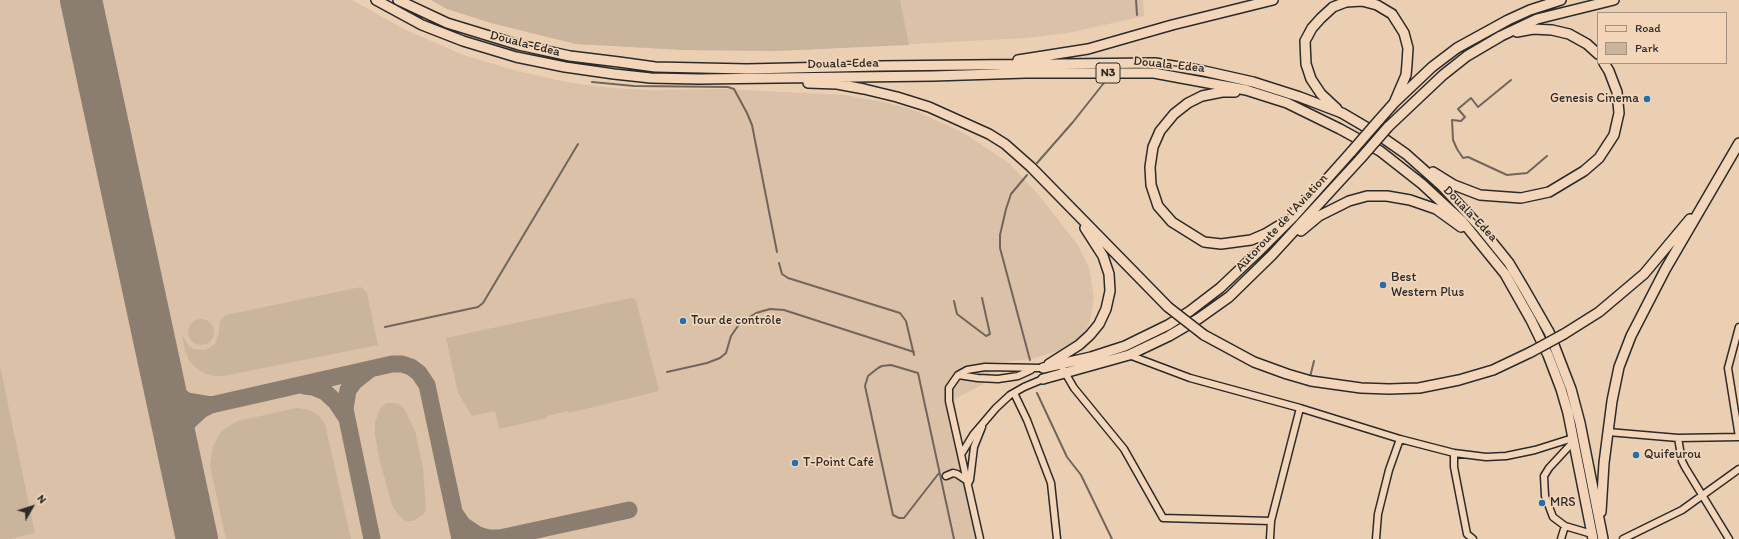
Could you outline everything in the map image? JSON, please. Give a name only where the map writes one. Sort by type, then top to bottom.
[{"type":"highway","name":"Douala-Edea","points":[[376,0],[422,25],[463,41],[516,57],[558,66],[651,78],[744,79],[1026,73],[1154,74],[1246,90],[1287,103],[1340,129],[1380,151],[1462,221],[1488,252],[1516,291],[1531,320],[1561,389],[1573,440],[1592,537]]},
{"type":"highway","name":"Douala-Edea","points":[[398,0],[447,23],[519,45],[570,56],[655,67],[747,69],[1137,63],[1174,65],[1253,82],[1300,97],[1342,114],[1376,133],[1406,154],[1442,186],[1480,227],[1509,263],[1548,332],[1571,389],[1580,423],[1603,539]]},
{"type":"highway","points":[[990,65],[1088,49],[1172,24],[1274,0]]},
{"type":"highway","points":[[1342,114],[1321,94],[1311,79],[1304,53],[1305,41],[1312,28],[1333,7],[1346,2],[1362,0],[1377,5],[1392,14],[1404,33],[1408,48],[1406,75],[1394,103]]},
{"type":"highway","name":"Autoroute de l'Aviation","points":[[1038,368],[1091,357],[1125,346],[1168,325],[1190,311],[1230,280],[1294,216],[1394,103],[1432,67],[1458,48],[1508,20],[1530,10],[1561,0]]},
{"type":"highway","name":"Autoroute de l'Aviation","points":[[1044,379],[1129,355],[1169,336],[1211,310],[1229,297],[1272,255],[1388,127],[1443,75],[1467,56],[1501,36],[1537,19],[1614,0]]},
{"type":"highway","points":[[1501,36],[1533,29],[1552,30],[1569,34],[1587,44],[1597,53]]},
{"type":"highway","points":[[1406,154],[1454,185],[1480,195],[1521,198],[1549,192],[1584,171],[1599,158],[1614,135],[1619,113],[1617,92],[1604,64]]},
{"type":"highway","points":[[744,79],[836,84],[864,89],[929,107],[989,134],[1004,144],[1031,167],[1168,307],[1204,335],[1254,362],[1287,374],[1311,381],[1361,388],[1419,388],[1459,380],[1493,370],[1564,334],[1599,312],[1644,274],[1711,191]]},
{"type":"highway","points":[[1287,103],[1247,93],[1222,92],[1202,96],[1188,103],[1174,114],[1160,131],[1153,147],[1150,167],[1151,185],[1158,206],[1172,222],[1204,242],[1221,244],[1251,240],[1265,234],[1294,216]]},
{"type":"highway","points":[[1600,524],[1612,401],[1620,367],[1631,336],[1665,270],[1739,143]]},
{"type":"highway","points":[[1272,255],[1319,216],[1349,200],[1367,196],[1387,196],[1410,200],[1436,209],[1460,226],[1480,247],[1499,271],[1531,320]]},
{"type":"highway","points":[[1038,368],[1079,346],[1090,335],[1099,324],[1106,309],[1110,292],[1109,274],[1103,256],[1074,210]]},
{"type":"street","points":[[1608,432],[1678,438],[1739,437],[1728,368],[1739,326]]},
{"type":"street","points":[[1129,355],[1190,378],[1300,408],[1400,439],[1454,453],[1486,457],[1506,456],[1573,440]]},
{"type":"street","points":[[1060,364],[1064,373],[1093,413],[1124,449],[1163,518],[1271,521]]},
{"type":"street","name":"Autoroute de l'Aviation","points":[[958,375],[967,370],[985,368],[1038,368]]},
{"type":"street","points":[[980,539],[949,393],[951,383],[958,375],[998,379],[1018,376],[1038,368]]},
{"type":"street","name":"Autoroute de l'Aviation","points":[[962,454],[986,419],[996,408],[1014,393],[1032,383],[1044,379]]},
{"type":"street","points":[[1014,393],[1027,420],[1051,483],[1057,539]]},
{"type":"street","points":[[1270,539],[1271,521],[1300,408]]},
{"type":"street","points":[[970,490],[974,447],[986,419]]},
{"type":"street","points":[[1678,438],[1682,461],[1729,539]]},
{"type":"street","points":[[1376,539],[1378,514],[1389,470],[1400,439]]},
{"type":"street","points":[[1573,440],[1544,476],[1545,496],[1548,508],[1553,517],[1565,526],[1592,537]]},
{"type":"street","points":[[1454,453],[1454,467],[1467,534],[1473,539]]},
{"type":"street","points":[[1623,539],[1674,514],[1739,469]]},
{"type":"street","points":[[946,476],[953,473],[957,474],[969,482]]},
{"type":"street","points":[[1561,539],[1565,526]]},
{"type":"shaded area","points":[[0,0],[352,0],[406,30],[463,55],[517,71],[566,82],[612,88],[652,90],[722,89],[845,95],[884,102],[911,109],[962,132],[1009,163],[1042,199],[1077,244],[1089,267],[1094,298],[1090,321],[1086,330],[1073,342],[1058,351],[1031,359],[991,363],[989,381],[955,399],[957,424],[977,539],[11,539],[35,533],[0,365]]},
{"type":"shaded area","points":[[431,0],[1143,0],[1144,16],[1068,33],[1026,38],[777,51],[684,50],[576,44],[491,23],[447,9]]},
{"type":"green space","points":[[431,0],[900,0],[909,45],[776,51],[684,50],[576,44],[491,23],[447,9]]},
{"type":"green space","points":[[361,287],[367,293],[378,345],[224,376],[214,376],[204,373],[196,368],[189,360],[185,350],[182,335],[188,345],[193,349],[205,350],[215,344],[219,333],[220,321],[226,315]]},
{"type":"green space","points":[[631,298],[636,300],[659,391],[569,413],[568,411],[547,416],[547,418],[499,429],[495,411],[472,416],[458,393],[446,338]]},
{"type":"green space","points":[[201,319],[210,323],[214,332],[210,341],[201,345],[192,341],[188,332],[192,323]]},
{"type":"green space","points":[[0,365],[35,533],[11,539],[0,539]]},
{"type":"green space","points":[[386,403],[399,404],[405,410],[415,431],[423,468],[426,509],[424,514],[413,521],[406,521],[398,515],[392,505],[379,458],[375,434],[375,422],[380,409]]},
{"type":"green space","points":[[296,408],[313,412],[319,416],[325,424],[351,539],[226,539],[210,466],[213,446],[220,433],[238,421]]},
{"type":"waterway","points":[[1136,0],[1137,15]]},
{"type":"waterway","points":[[1037,163],[1073,122],[1107,79]]},
{"type":"waterway","points":[[1511,80],[1478,107],[1471,98],[1458,109],[1465,117],[1461,121],[1452,120],[1453,140],[1457,149],[1463,158],[1468,157],[1507,175],[1527,173],[1547,156]]},
{"type":"waterway","points":[[592,82],[634,86],[728,87],[734,89],[752,125],[777,252]]},
{"type":"waterway","points":[[385,327],[478,307],[483,303],[578,144]]},
{"type":"waterway","points":[[1027,175],[1011,194],[1000,235],[1000,248],[1030,360]]},
{"type":"waterway","points":[[779,263],[782,274],[788,278],[900,313],[906,321],[914,355]]},
{"type":"waterway","points":[[954,301],[957,314],[986,336],[990,334],[982,298]]},
{"type":"waterway","points":[[667,372],[707,363],[720,358],[726,353],[731,336],[740,323],[756,313],[770,309],[784,310],[914,352]]},
{"type":"waterway","points":[[1310,377],[1314,361]]},
{"type":"waterway","points":[[939,473],[904,518],[899,518],[893,515],[865,386],[868,376],[878,368],[891,365],[918,373],[954,539]]},
{"type":"waterway","points":[[1037,393],[1067,457],[1081,475],[1112,539]]},
{"type":"taxiway","points":[[161,372],[166,382],[178,395],[187,401],[211,405],[392,364],[402,364],[411,367],[419,373],[427,385],[460,539]]},
{"type":"taxiway","points":[[369,370],[355,381],[348,390],[345,409],[372,539]]},
{"type":"taxiway","points":[[304,386],[313,387],[325,392],[336,402],[346,417]]},
{"type":"taxiway","points":[[179,454],[181,437],[188,422],[201,410],[211,405]]},
{"type":"taxiway","points":[[495,539],[629,510]]},
{"type":"taxiway","points":[[456,515],[463,525],[478,535],[488,538],[499,538]]},
{"type":"runway","points":[[81,0],[197,539]]},
{"type":"place","name":"Genesis Cinema","points":[[1647,99]]},
{"type":"place","name":"Best Western Plus","points":[[1383,285]]},
{"type":"place","name":"Tour de contrôle","points":[[683,321]]},
{"type":"place","name":"Quifeurou","points":[[1636,455]]},
{"type":"place","name":"T-Point Café","points":[[795,463]]},
{"type":"place","name":"MRS","points":[[1542,503]]}]
